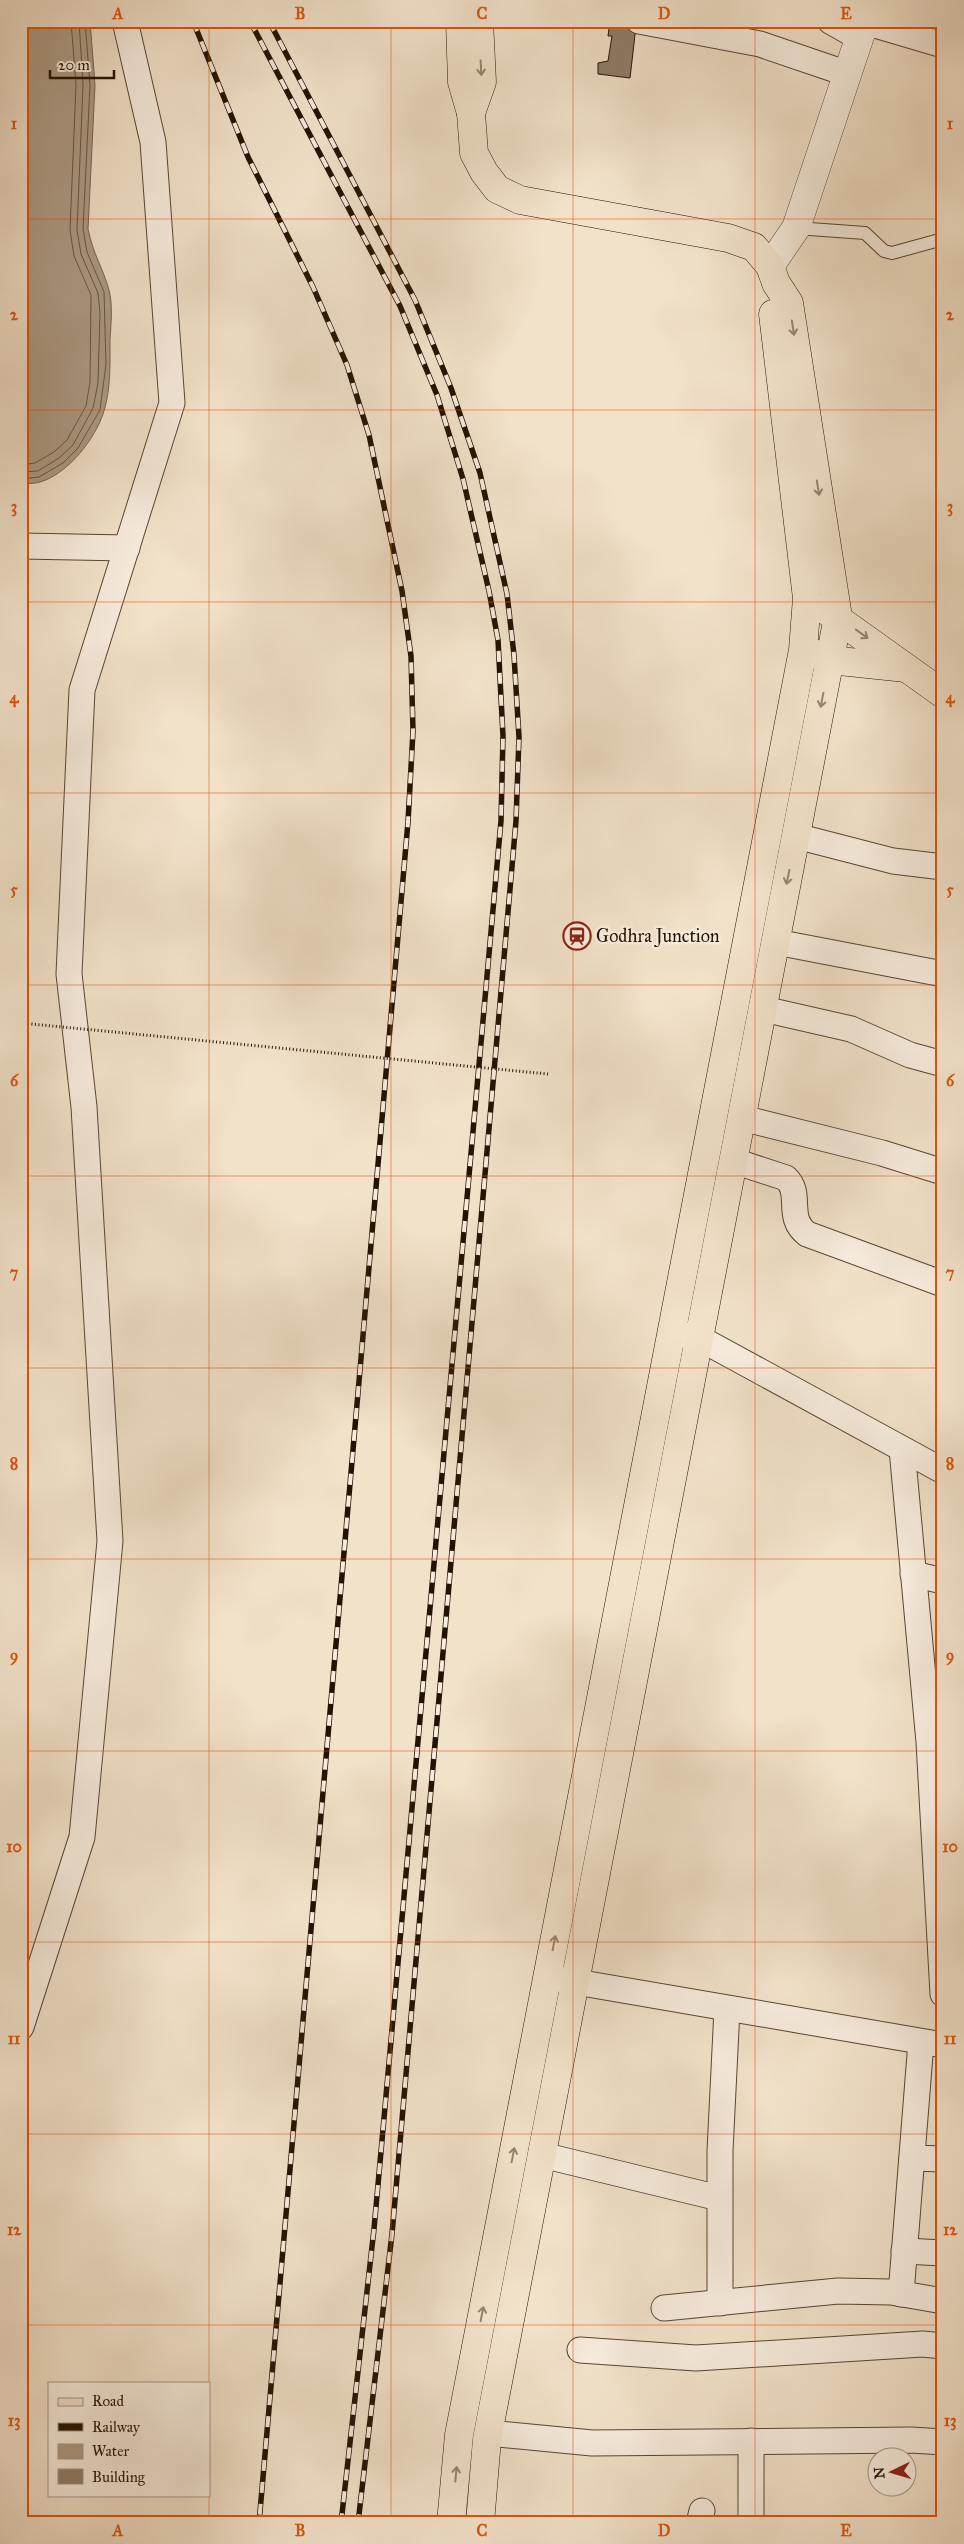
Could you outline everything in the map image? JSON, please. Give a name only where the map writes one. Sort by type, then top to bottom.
[{"type":"main road","points":[[460,21],[462,82],[471,113],[474,153],[484,172],[497,189],[520,200],[728,238],[754,247],[773,274],[789,303],[838,617],[488,2433],[480,2523]]},
{"type":"main road","points":[[471,113],[482,82],[479,21]]},
{"type":"main road","points":[[451,2523],[459,2435],[803,650],[807,598],[772,307],[773,274]]},
{"type":"main road","points":[[807,598],[838,617],[943,694]]},
{"type":"main road","points":[[803,650],[830,660],[908,668]]},
{"type":"street","points":[[21,2027],[82,1837],[110,1541],[84,1107],[69,974],[82,690],[172,402],[153,142],[125,21]]},
{"type":"street","points":[[639,21],[760,44],[848,74]]},
{"type":"street","points":[[830,21],[943,45]]},
{"type":"street","points":[[773,274],[796,228],[863,27]]},
{"type":"street","points":[[21,546],[127,548]]},
{"type":"street","points":[[796,836],[910,864],[943,867]]},
{"type":"street","points":[[776,942],[943,974]]},
{"type":"street","points":[[763,1009],[851,1029],[910,1055],[943,1064]]},
{"type":"street","points":[[742,1118],[882,1153],[943,1172]]},
{"type":"street","points":[[734,1161],[786,1178],[791,1182],[795,1219],[800,1228],[808,1234],[943,1284]]},
{"type":"street","points":[[672,1332],[700,1338],[943,1471]]},
{"type":"street","points":[[902,1449],[913,1574],[936,1744],[943,1994]]},
{"type":"street","points":[[913,1574],[943,1581]]},
{"type":"street","points":[[547,1977],[932,2044],[912,2158],[900,2294]]},
{"type":"street","points":[[720,2303],[720,2198],[727,2008]]},
{"type":"street","points":[[542,2156],[720,2198]]},
{"type":"street","points":[[912,2158],[943,2160]]},
{"type":"street","points":[[904,2251],[943,2253]]},
{"type":"street","points":[[664,2308],[838,2291],[900,2294],[943,2301]]},
{"type":"street","points":[[580,2350],[696,2358],[923,2344],[943,2346]]},
{"type":"street","points":[[488,2433],[592,2443],[911,2440],[943,2442]]},
{"type":"street","points":[[751,2441],[751,2523]]},
{"type":"lane","points":[[796,228],[865,233],[884,251],[892,253],[943,239]]},
{"type":"path","points":[[21,1023],[548,1074]]},
{"type":"water","points":[[21,21],[90,21],[95,85],[88,229],[109,290],[111,314],[108,393],[104,411],[95,432],[80,454],[61,471],[40,482],[21,484]]},
{"type":"building","points":[[610,21],[636,26],[630,78],[598,74],[598,63],[608,61],[612,36],[608,36]]},
{"type":"railway","points":[[193,21],[248,157],[313,287],[347,365],[369,435],[402,591],[411,656],[413,731],[408,822],[259,2523]]},
{"type":"railway","points":[[250,21],[400,306],[437,395],[463,479],[489,591],[498,640],[503,736],[501,821],[374,2229],[341,2523]]},
{"type":"railway","points":[[269,21],[415,300],[451,388],[480,473],[507,594],[514,655],[519,737],[516,821],[392,2234],[358,2523]]},
{"type":"place","name":"Godhra Junction","points":[[577,936]]}]
